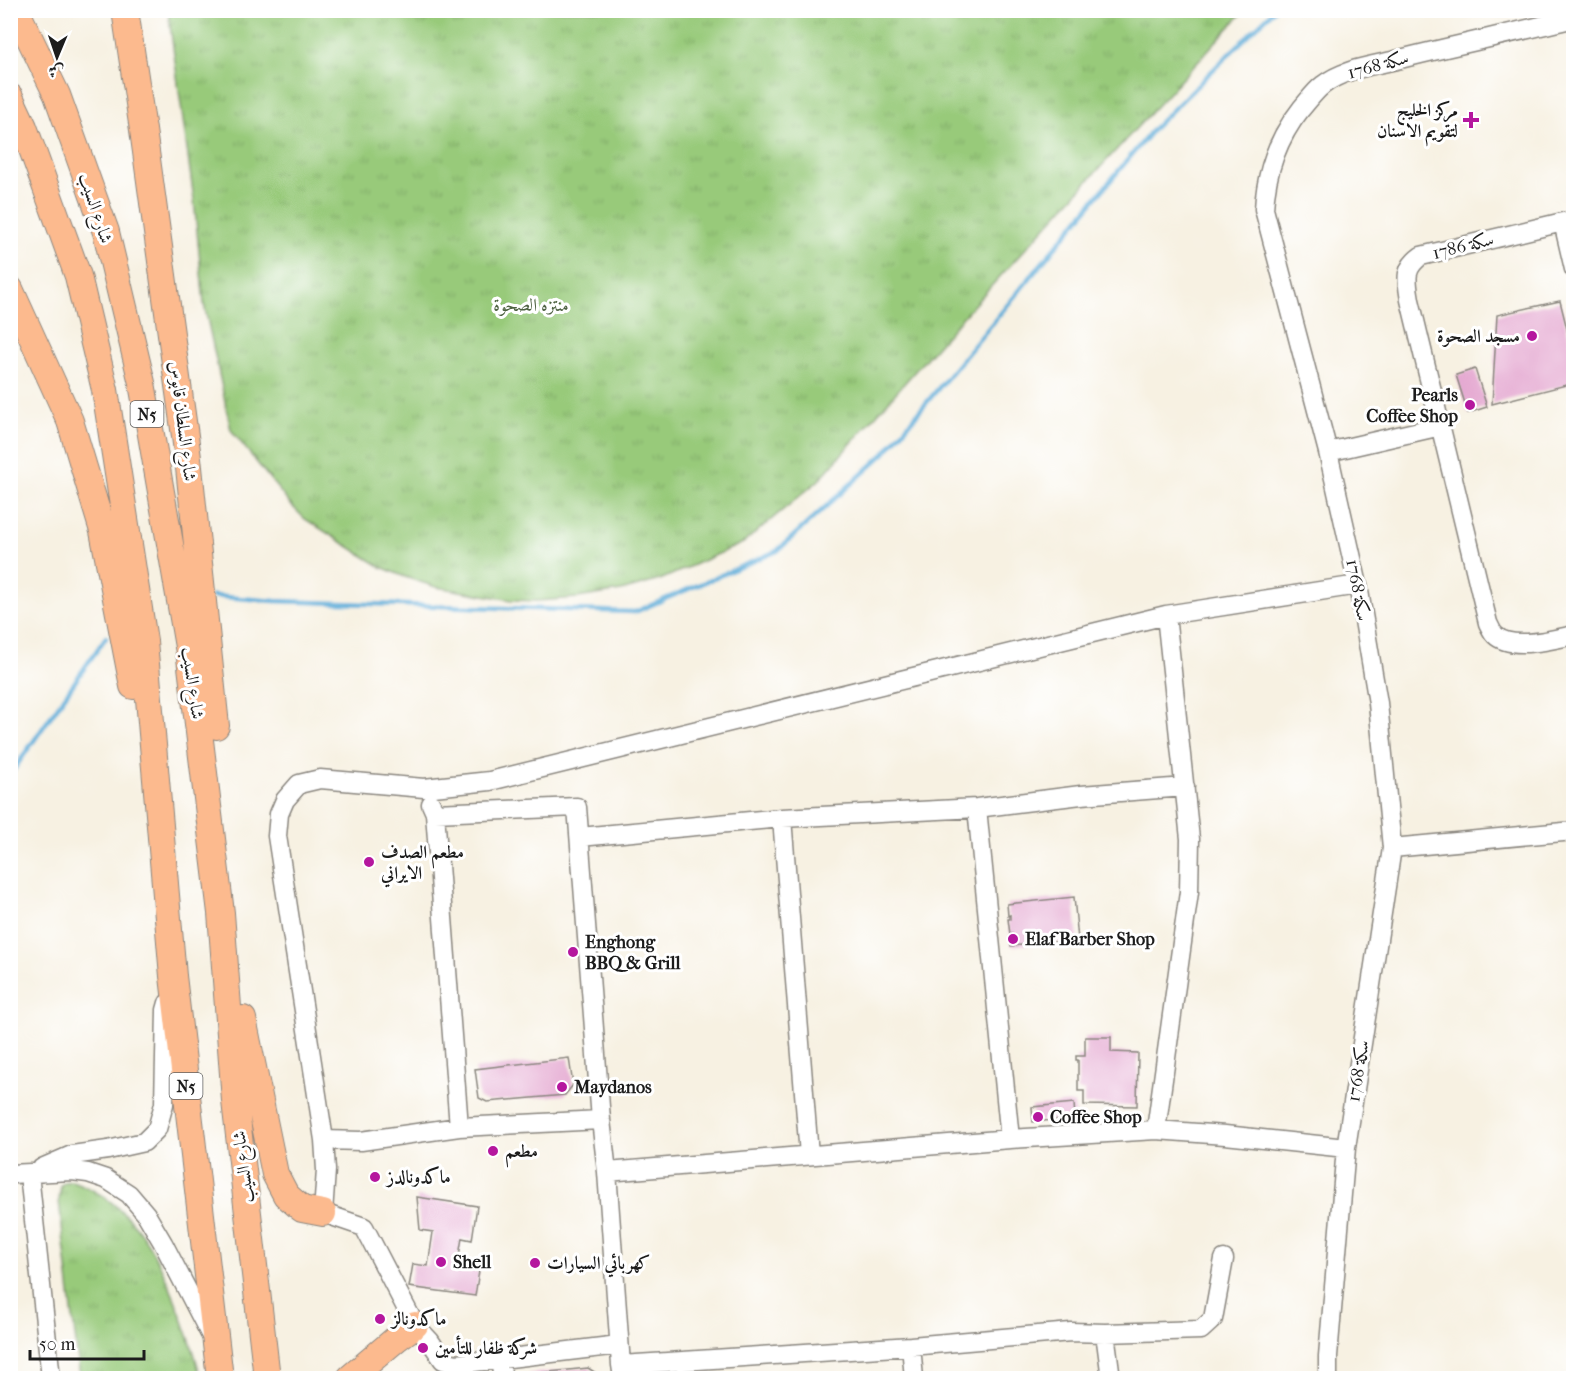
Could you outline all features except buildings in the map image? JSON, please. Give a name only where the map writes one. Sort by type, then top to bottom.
[{"type":"highway","name":"شارع السيب","points":[[16,10],[57,95],[106,232],[142,383],[190,658],[221,913],[235,1101],[267,1378]]},
{"type":"highway","name":"شارع السلطان قابوس","points":[[125,10],[188,458],[220,761],[212,834]]},
{"type":"highway","name":"N5","points":[[10,97],[24,127],[78,276],[105,390],[144,641],[173,976],[219,1378]]},
{"type":"highway","name":"N5","points":[[10,290],[70,421],[103,531],[145,750],[156,794]]},
{"type":"highway","points":[[221,913],[275,1174],[286,1195],[302,1209],[323,1213]]},
{"type":"highway","points":[[350,1378],[415,1325]]},
{"type":"street","name":"سكة 1768","points":[[1328,1378],[1346,1148],[1392,848],[1378,703],[1358,585],[1328,452],[1264,209],[1265,189],[1270,166],[1283,134],[1310,98],[1323,85],[1341,74],[1574,18]]},
{"type":"street","name":"سكة 1786","points":[[1574,268],[1563,222],[1421,256],[1413,262],[1407,272],[1410,300],[1485,616],[1491,630],[1496,636],[1513,643],[1574,635]]},
{"type":"street","points":[[1328,452],[1441,426]]},
{"type":"street","points":[[619,1345],[456,1364],[443,1360],[415,1325],[364,1227],[323,1213],[326,1170],[324,1140],[277,836],[279,814],[285,800],[298,784],[320,779],[424,788],[490,781],[1166,615],[1358,585]]},
{"type":"street","points":[[1156,1130],[1189,892],[1191,839],[1166,615]]},
{"type":"street","points":[[580,837],[782,818],[977,808],[1081,795],[1185,787]]},
{"type":"street","points":[[424,788],[435,813],[459,1127]]},
{"type":"street","points":[[435,813],[577,807],[622,1372],[1071,1332],[1201,1330],[1212,1319],[1224,1259]]},
{"type":"street","points":[[977,808],[1010,1139]]},
{"type":"street","points":[[782,818],[809,1155]]},
{"type":"street","points":[[1392,848],[1574,831]]},
{"type":"street","points":[[29,1174],[72,1155],[144,1142],[157,1129],[164,1104],[166,1010],[173,976]]},
{"type":"street","points":[[324,1140],[361,1141],[459,1127],[601,1120]]},
{"type":"street","points":[[607,1172],[1010,1139],[1156,1130],[1346,1148]]},
{"type":"street","points":[[10,1174],[72,1171],[88,1173],[106,1179],[129,1194],[146,1214],[163,1242],[216,1347]]},
{"type":"street","points":[[29,1174],[51,1378]]},
{"type":"street","points":[[1105,1333],[1111,1378]]},
{"type":"street","points":[[911,1346],[914,1378]]},
{"type":"street","points":[[501,1359],[502,1378]]},
{"type":"green space","name":"منتزه الصحوة","points":[[168,10],[1244,11],[961,319],[818,481],[743,543],[660,580],[621,591],[537,601],[512,600],[436,587],[381,567],[305,519],[289,503],[231,430],[204,304],[194,200]]},
{"type":"green space","points":[[72,1181],[94,1191],[113,1204],[130,1219],[144,1237],[175,1299],[200,1378],[80,1378],[59,1201],[61,1185]]},
{"type":"waterway","points":[[212,596],[275,601],[635,612],[777,551],[884,454],[1154,128],[1274,10]]},
{"type":"waterway","points":[[10,775],[106,637]]},
{"type":"place","name":"مركز الخليج لتقويم الاسنان","points":[[1471,120]]},
{"type":"place","name":"مسجد الصحوة","points":[[1532,336]]},
{"type":"place","name":"Pearls Coffee Shop","points":[[1470,405]]},
{"type":"place","name":"مطعم الصدف الايراني","points":[[369,862]]},
{"type":"place","name":"Elaf Barber Shop","points":[[1013,939]]},
{"type":"place","name":"Enghong BBQ & Grill","points":[[573,952]]},
{"type":"place","name":"Maydanos","points":[[562,1087]]},
{"type":"place","name":"Coffee Shop","points":[[1038,1117]]},
{"type":"place","name":"مطعم","points":[[493,1151]]},
{"type":"place","name":"ماكدونالدز","points":[[375,1177]]},
{"type":"place","name":"Shell","points":[[441,1262]]},
{"type":"place","name":"كهربائي السيارات","points":[[535,1263]]},
{"type":"place","name":"ماكدونالز","points":[[380,1319]]},
{"type":"place","name":"شركة ظفار للتأمين","points":[[423,1348]]}]
